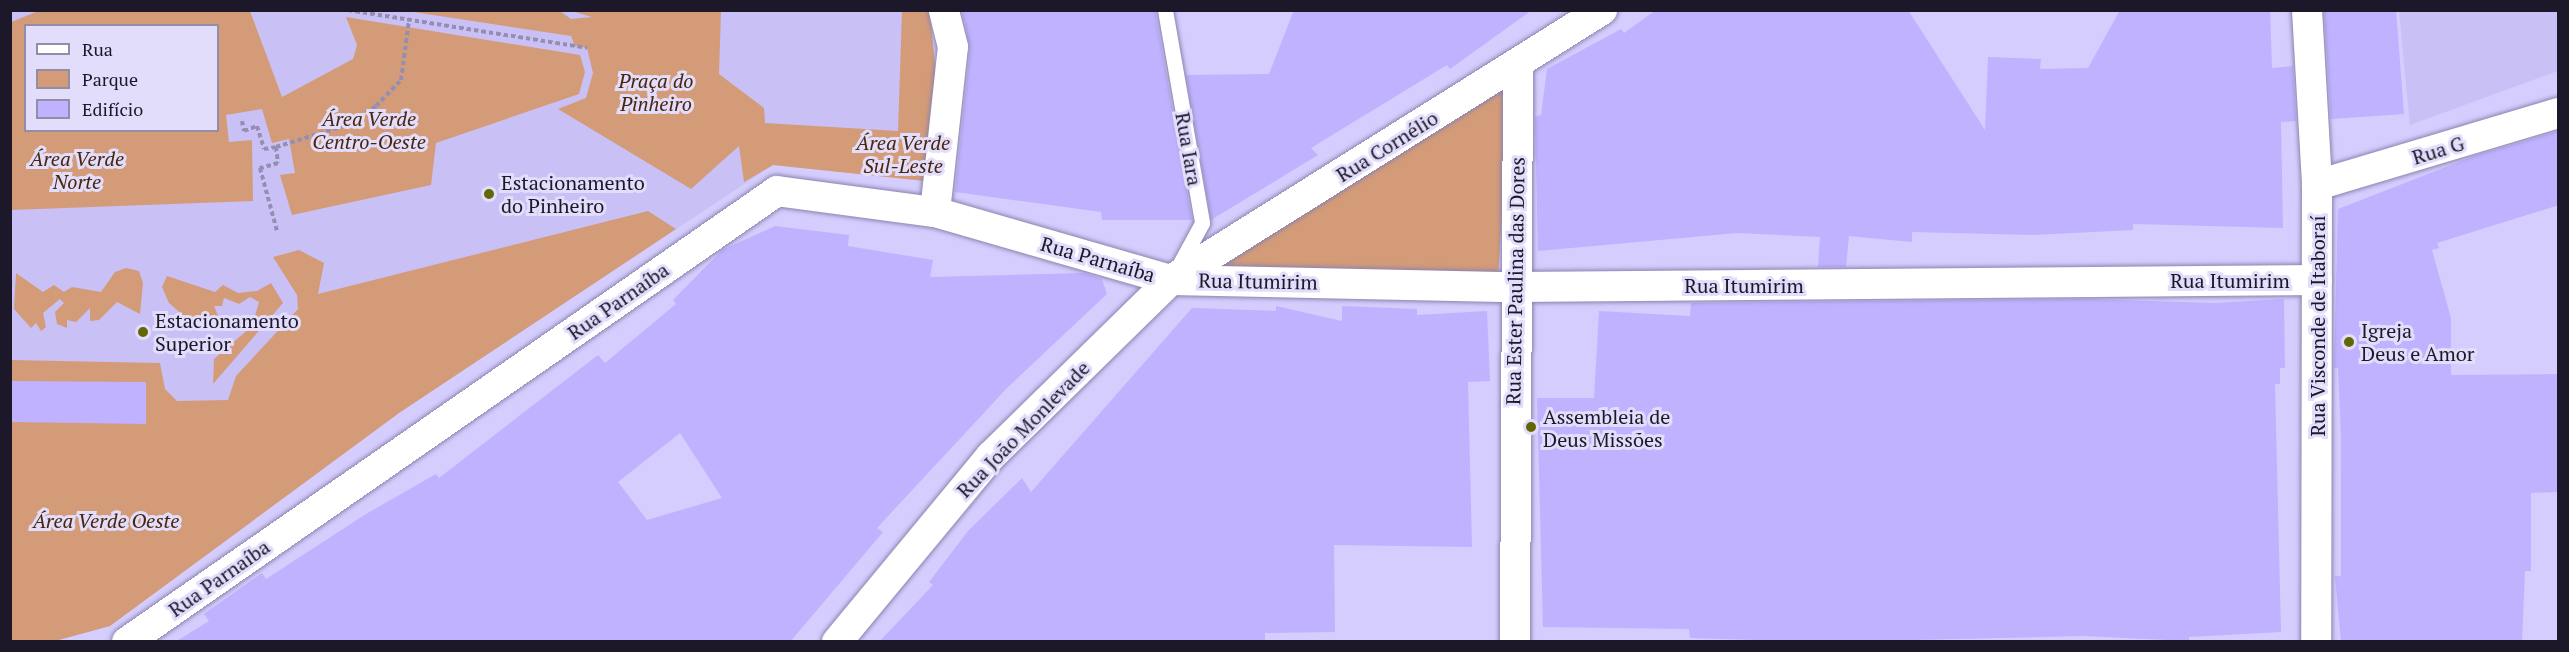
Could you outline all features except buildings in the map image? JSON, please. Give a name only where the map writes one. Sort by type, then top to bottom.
[{"type":"street","points":[[935,212],[953,47],[944,10]]},
{"type":"street","name":"Rua Cornélio","points":[[1171,280],[1602,10]]},
{"type":"street","name":"Rua Visconde de Itaboraí","points":[[2307,10],[2317,185],[2316,642]]},
{"type":"street","name":"Rua Ester Paulina das Dores","points":[[1515,642],[1513,286],[1518,64]]},
{"type":"street","name":"Rua G","points":[[2317,185],[2559,113]]},
{"type":"street","name":"Rua Parnaíba","points":[[127,642],[777,191],[935,212],[1171,280]]},
{"type":"street","name":"Rua Itumirim","points":[[1171,280],[1513,286],[2317,280]]},
{"type":"street","name":"Rua João Monlevade","points":[[837,642],[990,456],[1171,280]]},
{"type":"lane","name":"Rua Iara","points":[[1165,10],[1203,223],[1171,280]]},
{"type":"path","points":[[348,10],[587,48]]},
{"type":"path","points":[[242,121],[244,131],[257,126],[264,149],[347,125],[375,106],[401,80],[409,20]]},
{"type":"path","points":[[276,147],[278,163],[260,168],[277,231]]},
{"type":"shaded area","points":[[10,11],[930,11],[925,181],[773,165],[399,413],[110,626],[55,641],[11,641]]},
{"type":"shaded area","points":[[2399,11],[2558,11],[2558,71],[2410,125]]},
{"type":"green space","points":[[41,10],[250,11],[282,97],[353,59],[357,45],[346,17],[580,55],[585,72],[579,94],[436,143],[431,185],[292,215],[280,175],[295,173],[289,139],[272,143],[262,109],[226,115],[229,142],[252,140],[253,201],[11,210],[11,22]]},
{"type":"green space","name":"Praça do Pinheiro","points":[[407,11],[560,11],[571,19],[592,17],[572,11],[721,11],[719,74],[764,108],[765,123],[898,131],[902,11],[930,11],[936,77],[925,181],[773,165],[744,182],[739,146],[691,189],[558,109],[586,98],[593,73],[587,48],[575,46],[571,36]]},
{"type":"green space","points":[[1510,78],[1498,279],[1201,274]]},
{"type":"green space","name":"Área Verde Oeste","points":[[648,211],[676,229],[399,413],[110,626],[55,641],[11,641],[10,360],[160,363],[165,389],[177,401],[228,400],[236,376],[298,309],[297,295],[273,257],[299,250],[324,263],[318,294]]},
{"type":"green space","points":[[126,268],[139,271],[143,283],[140,314],[117,302],[99,320],[90,321],[90,308],[76,322],[67,320],[67,328],[57,324],[55,312],[64,303],[60,299],[43,313],[46,327],[41,331],[36,323],[31,328],[14,309],[16,273],[43,292],[54,285],[64,292],[72,287],[101,292],[115,272]]},
{"type":"green space","points":[[167,276],[215,292],[223,285],[238,293],[257,291],[271,283],[283,303],[213,384],[214,359],[252,326],[259,302],[250,297],[239,304],[224,298],[222,306],[214,306],[220,320],[216,325],[212,319],[187,319],[169,303],[162,287]]},
{"type":"place","name":"Estacionamento do Pinheiro","points":[[489,194]]},
{"type":"place","name":"Estacionamento Superior","points":[[143,332]]},
{"type":"place","name":"Igreja Deus e Amor","points":[[2349,342]]},
{"type":"place","name":"Assembleia de Deus Missões","points":[[1531,427]]},
{"type":"park label","name":"Área Verde Centro-Oeste","points":[[369,130]]},
{"type":"park label","name":"Área Verde Sul-Leste","points":[[903,154]]},
{"type":"park label","name":"Área Verde Norte","points":[[77,170]]}]
